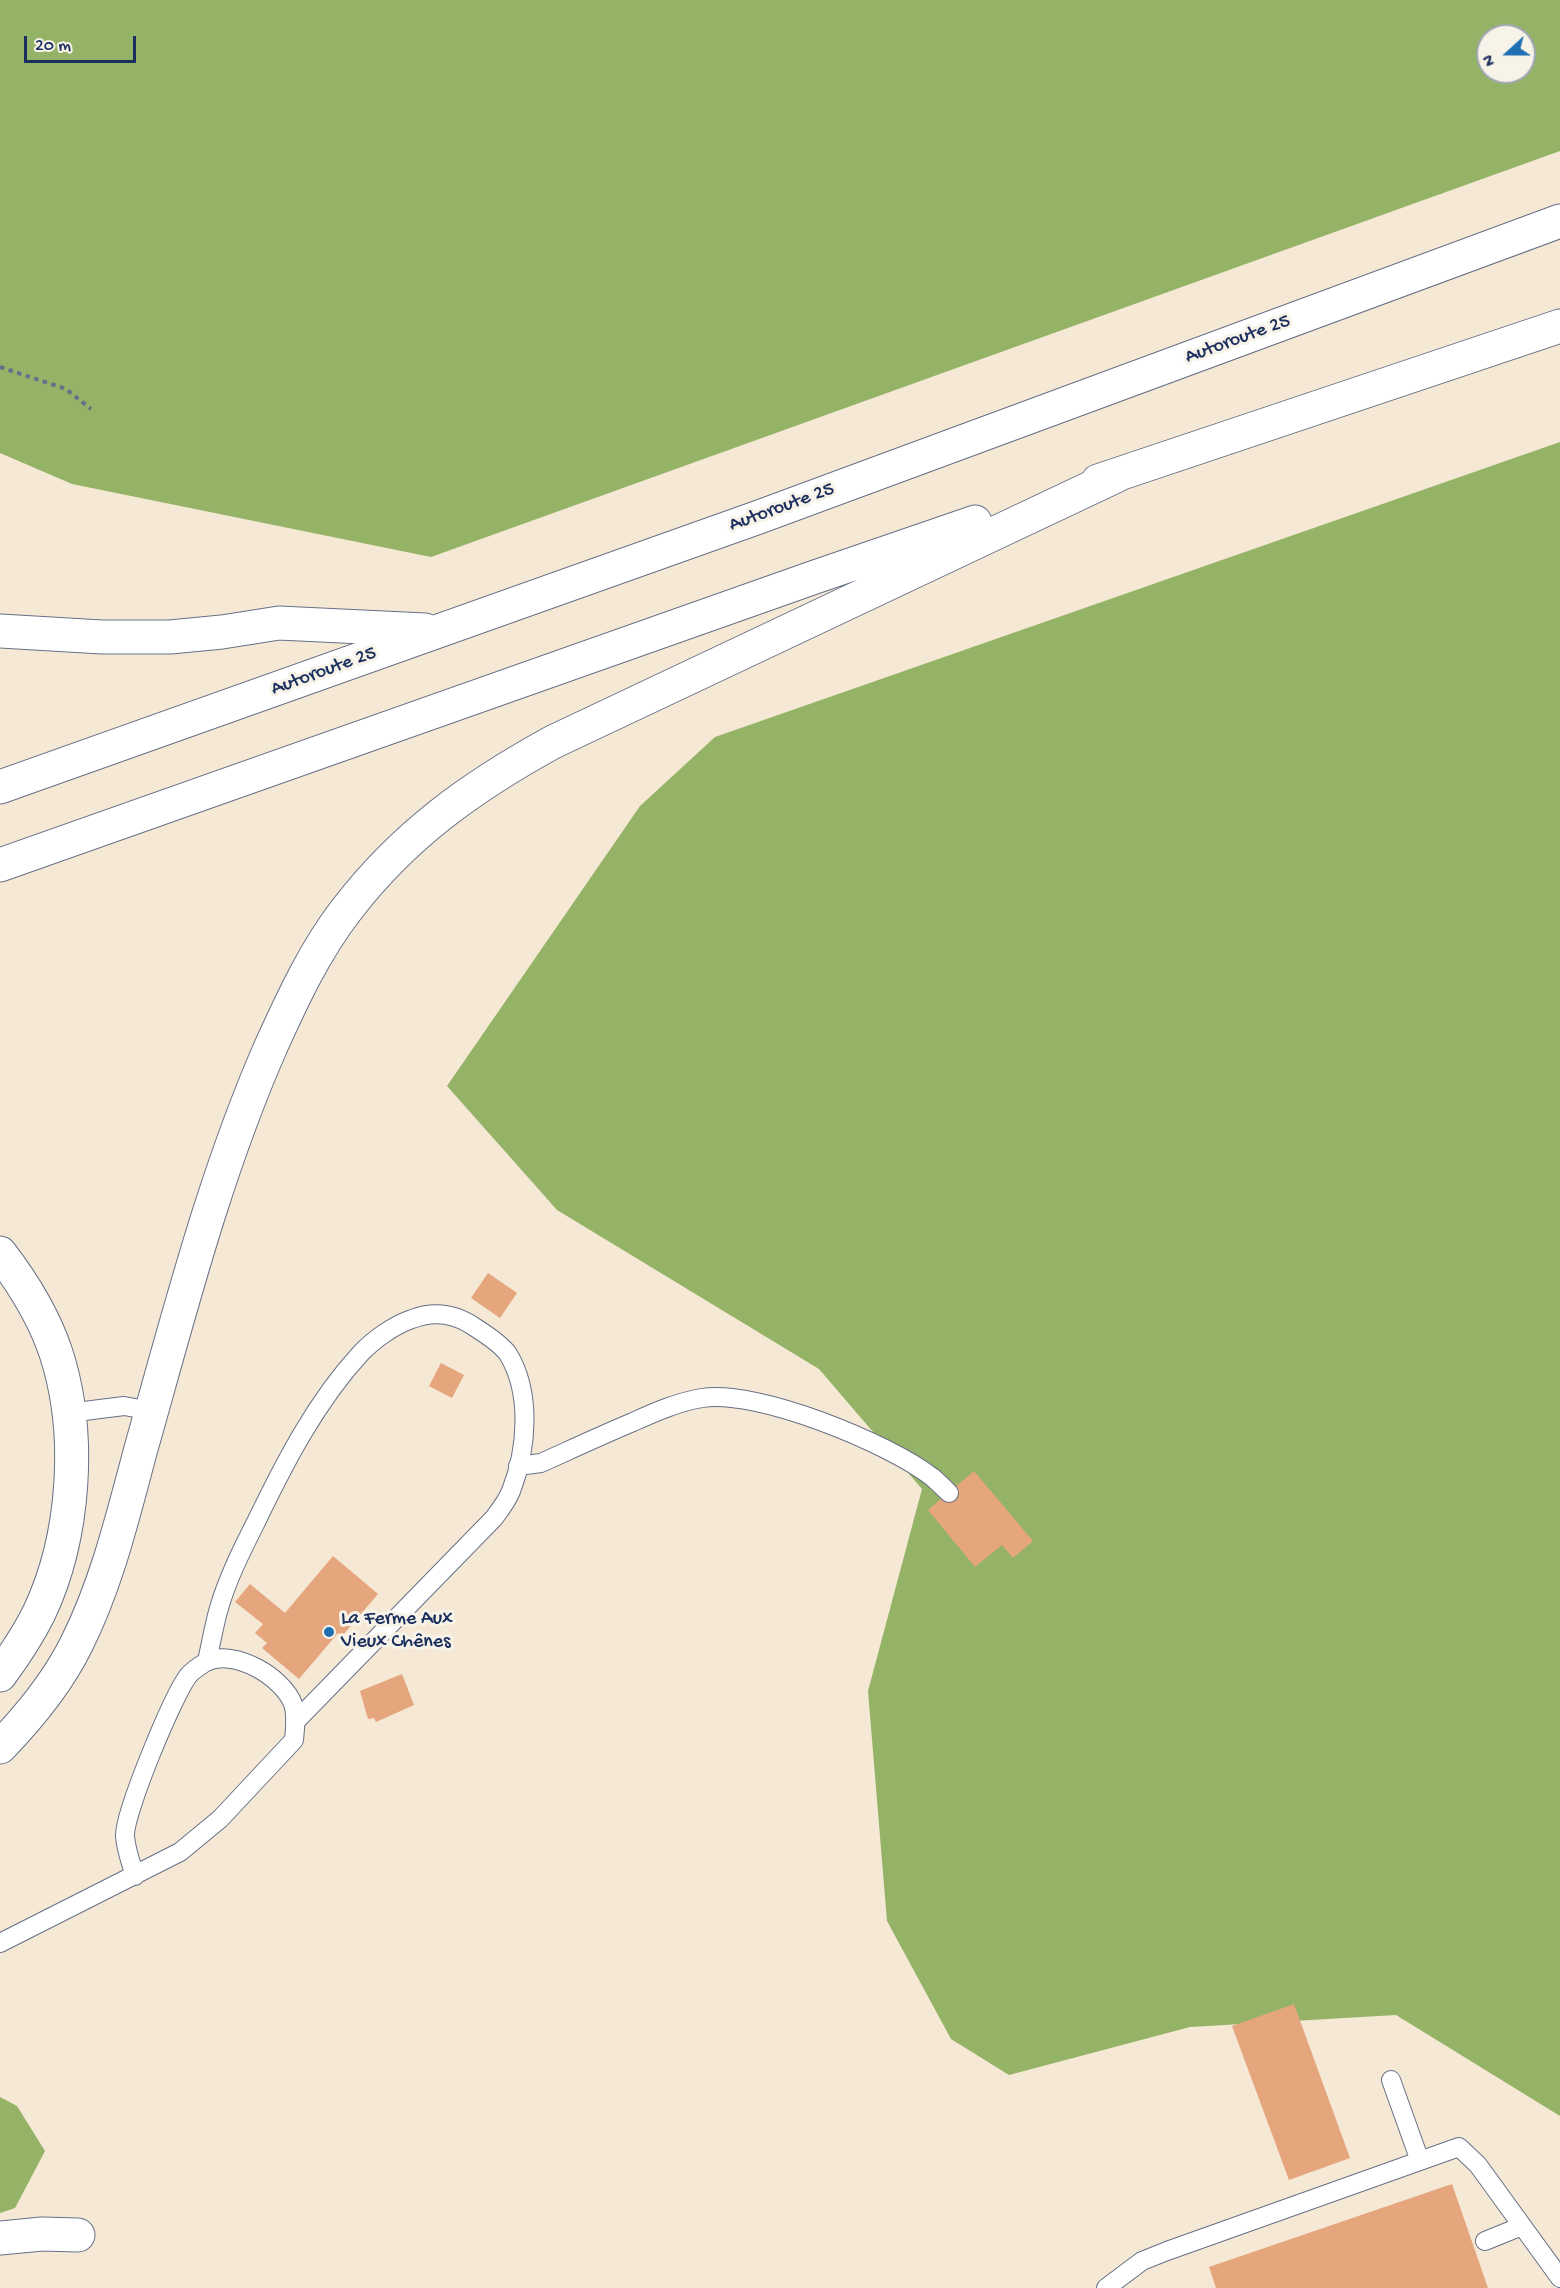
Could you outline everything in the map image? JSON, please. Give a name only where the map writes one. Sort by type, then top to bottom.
[{"type":"main road","name":"Autoroute 25","points":[[0,787],[945,449],[1560,220]]},
{"type":"main road","points":[[0,865],[815,577],[1560,326]]},
{"type":"main road","points":[[0,1747],[40,1702],[77,1644],[92,1610],[120,1524],[226,1164],[245,1108],[302,981],[339,920],[367,884],[431,821],[501,771],[553,742],[1118,475]]},
{"type":"main road","points":[[0,631],[102,637],[170,637],[279,623],[442,630]]},
{"type":"main road","points":[[0,1253],[32,1301],[46,1328],[63,1382],[71,1459],[68,1505],[62,1543],[53,1577],[39,1614],[0,1675]]},
{"type":"main road","points":[[0,2238],[42,2234],[78,2235]]},
{"type":"lane","points":[[207,1661],[219,1608],[241,1552],[284,1463],[330,1392],[361,1353],[384,1334],[412,1319],[440,1313],[463,1319],[507,1353],[517,1376],[524,1403],[524,1435],[511,1492],[495,1518],[296,1722]]},
{"type":"lane","points":[[518,1466],[541,1463],[670,1406],[703,1398],[735,1398],[772,1405],[814,1419],[869,1442],[932,1477],[949,1493]]},
{"type":"lane","points":[[68,1413],[124,1407],[152,1411]]},
{"type":"lane","points":[[0,1943],[135,1876],[180,1852],[220,1819],[294,1740],[296,1722],[293,1703],[275,1680],[250,1663],[229,1658],[207,1661],[189,1675],[169,1713],[128,1816],[125,1836],[135,1876]]},
{"type":"lane","points":[[1391,2080],[1420,2161]]},
{"type":"lane","points":[[1106,2288],[1128,2270],[1150,2258],[1459,2147],[1478,2165],[1560,2278]]},
{"type":"lane","points":[[1485,2241],[1522,2226]]},
{"type":"path","points":[[0,367],[66,389],[91,409]]},
{"type":"green space","points":[[0,0],[1560,0],[1560,151],[431,557],[72,484],[0,453]]},
{"type":"green space","points":[[1560,442],[1560,2116],[1396,2015],[1190,2027],[1009,2075],[951,2039],[887,1921],[868,1691],[922,1489],[819,1369],[557,1210],[447,1086],[640,806],[715,737]]},
{"type":"green space","points":[[0,2097],[17,2106],[45,2151],[15,2208],[0,2213]]},
{"type":"building","points":[[488,1273],[517,1293],[500,1318],[471,1298]]},
{"type":"building","points":[[441,1363],[464,1375],[452,1398],[429,1386]]},
{"type":"building","points":[[974,1471],[1033,1541],[1013,1558],[1002,1545],[975,1567],[928,1510]]},
{"type":"building","points":[[333,1556],[378,1594],[342,1636],[338,1633],[299,1679],[262,1648],[267,1643],[255,1633],[263,1624],[235,1602],[250,1584],[285,1613]]},
{"type":"building","points":[[402,1674],[414,1705],[376,1722],[374,1718],[368,1719],[360,1691]]},
{"type":"building","points":[[1294,2004],[1350,2158],[1289,2180],[1232,2026]]},
{"type":"building","points":[[1452,2184],[1488,2288],[1216,2288],[1209,2267]]},
{"type":"place","name":"La Ferme Aux Vieux Chênes","points":[[329,1632]]}]
